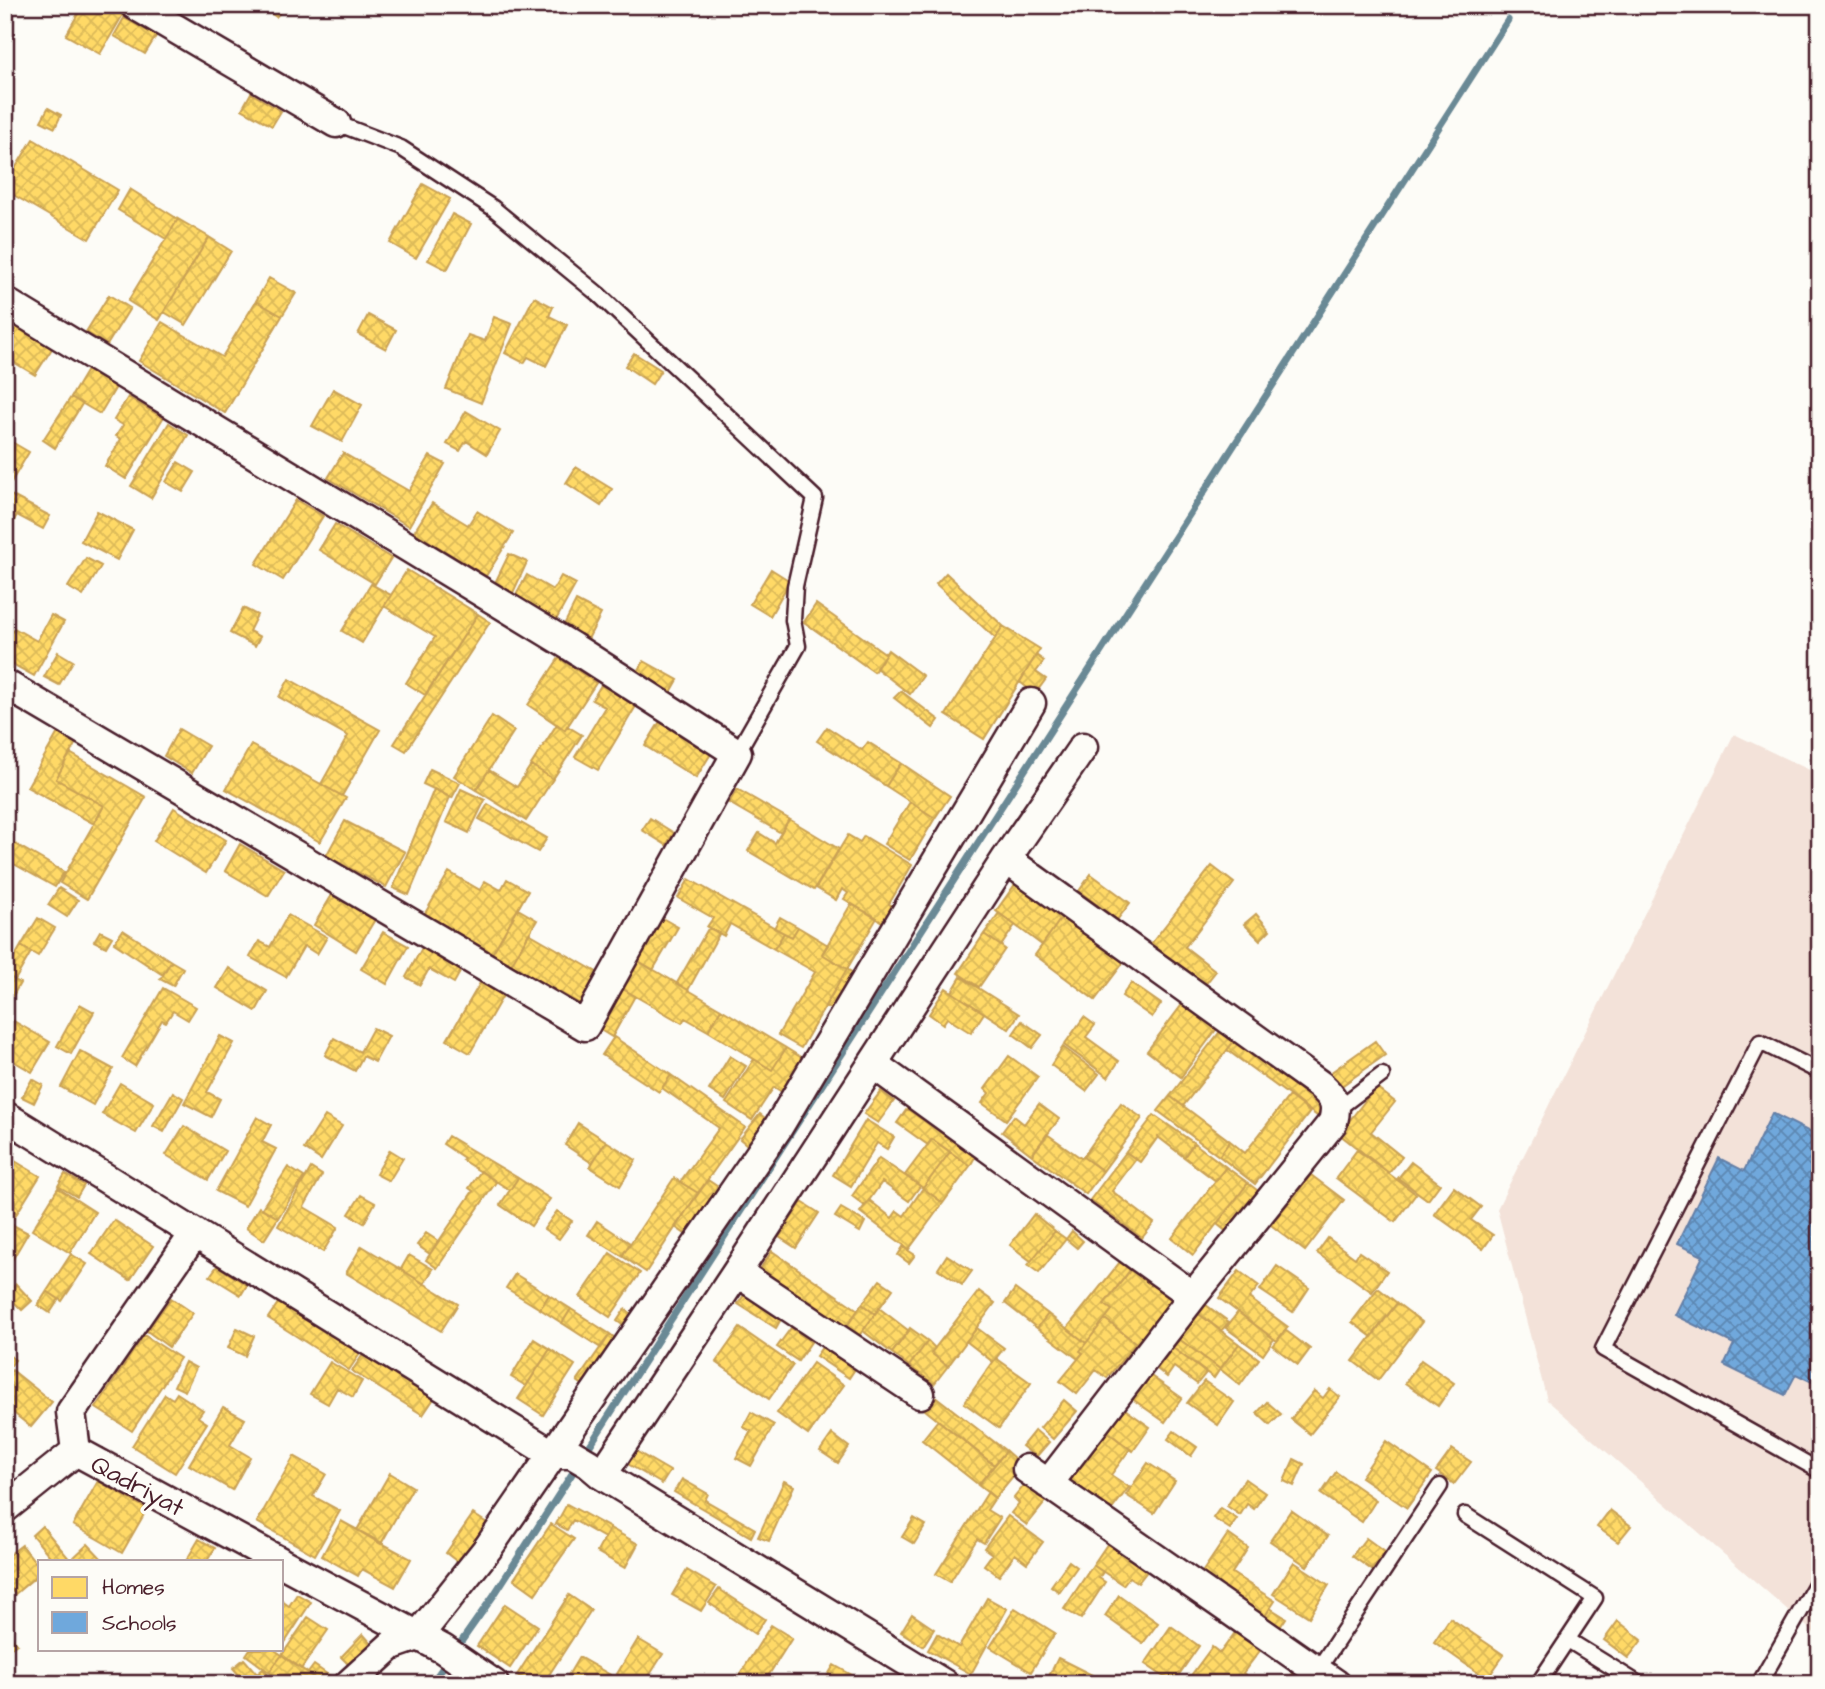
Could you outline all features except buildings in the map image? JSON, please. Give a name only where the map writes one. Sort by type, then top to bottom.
[{"type":"street","points":[[135,5],[336,123]]},
{"type":"street","points":[[5,302],[560,640],[737,753],[585,1026],[5,684]]},
{"type":"street","points":[[579,1462],[1031,704]]},
{"type":"street","points":[[349,1684],[391,1645],[418,1636],[488,1548],[579,1462],[737,1272],[1006,859],[1083,747]]},
{"type":"street","points":[[1006,859],[1320,1085],[1331,1096],[1336,1110],[1333,1122],[1193,1296],[1037,1476],[1327,1677]]},
{"type":"street","points":[[873,1064],[1193,1296]]},
{"type":"street","points":[[5,1116],[944,1684]]},
{"type":"street","points":[[76,1451],[71,1412],[195,1233]]},
{"type":"street","points":[[737,1272],[920,1394]]},
{"type":"street","name":"Qadriyat","points":[[5,1508],[76,1451],[276,1560]]},
{"type":"street","name":"Qadriyat","points":[[284,1564],[451,1654],[494,1684]]},
{"type":"lane","points":[[336,123],[401,148],[493,208],[598,294],[815,498],[795,586],[793,620],[798,646],[737,753]]},
{"type":"lane","points":[[1820,1072],[1760,1042],[1602,1349],[1820,1471]]},
{"type":"lane","points":[[1336,1110],[1382,1076]]},
{"type":"lane","points":[[1327,1677],[1440,1486]]},
{"type":"lane","points":[[1465,1515],[1595,1598],[1538,1684]]},
{"type":"lane","points":[[1759,1684],[1820,1577]]},
{"type":"lane","points":[[1568,1640],[1639,1684]]},
{"type":"shaded area","points":[[1734,734],[1820,775],[1820,1638],[1547,1400],[1497,1209]]},
{"type":"waterway","points":[[585,1453],[1508,20]]},
{"type":"waterway","points":[[456,1649],[579,1463]]},
{"type":"waterway","points":[[431,1684],[449,1659]]}]
